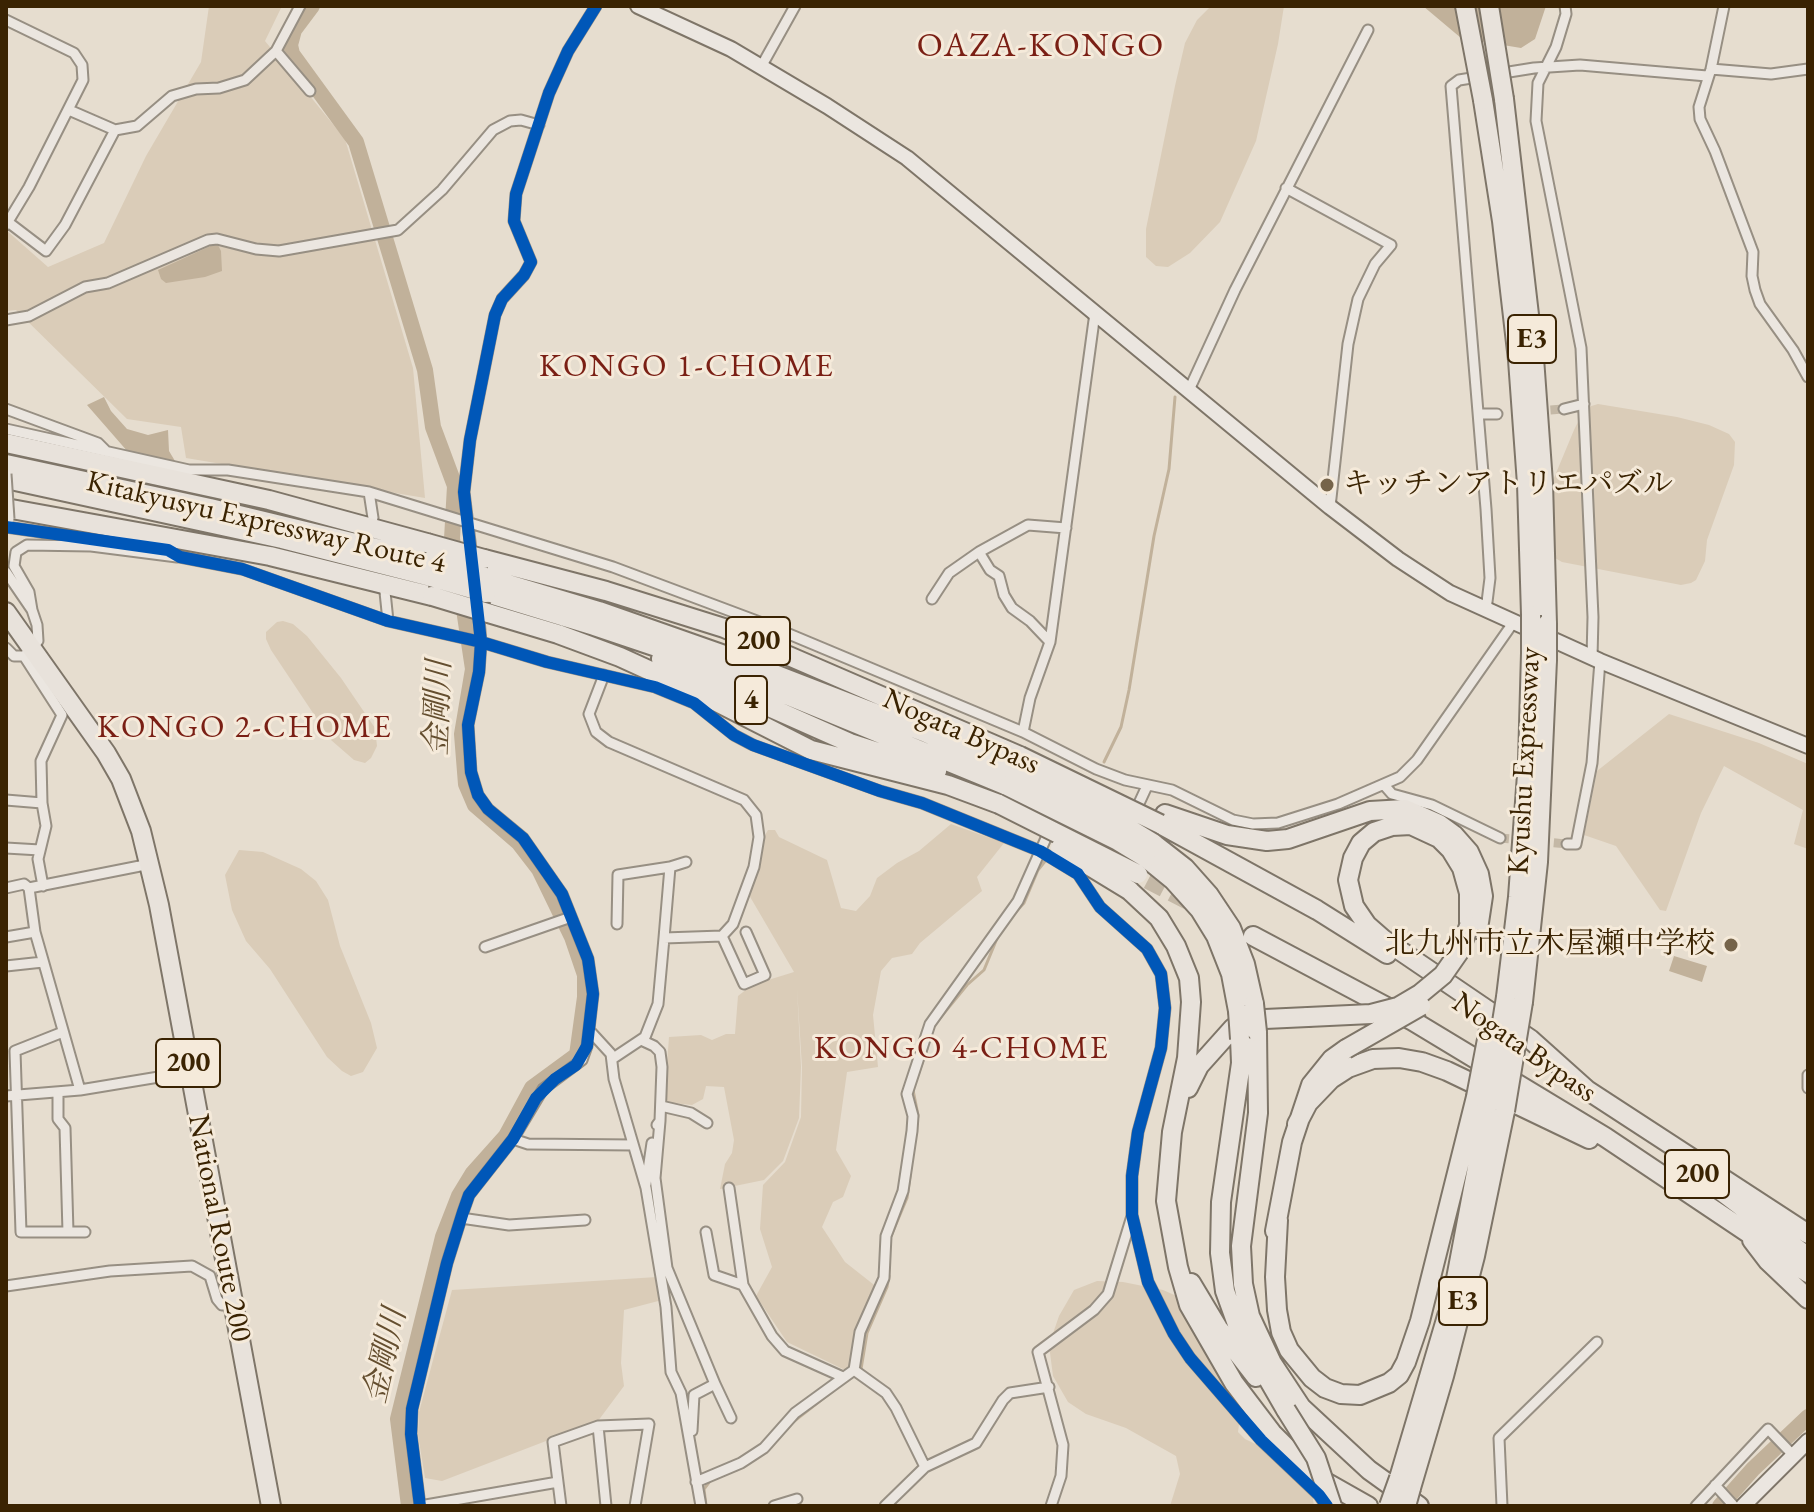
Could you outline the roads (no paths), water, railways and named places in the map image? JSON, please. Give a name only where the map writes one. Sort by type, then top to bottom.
[{"type":"highway","name":"Kyushu Expressway","points":[[1465,6],[1502,221],[1518,360],[1539,619]]},
{"type":"highway","name":"Kyushu Expressway","points":[[1413,1496],[1427,1388],[1460,1265],[1508,997],[1538,862],[1543,483],[1534,358],[1504,99],[1489,6]]},
{"type":"highway","name":"200","points":[[6,443],[125,462],[269,500],[430,569],[488,613],[620,657],[701,694],[789,741],[858,770],[992,805]]},
{"type":"highway","name":"Kitakyusyu Expressway Route 4","points":[[6,464],[195,504],[430,569]]},
{"type":"highway","name":"Kitakyusyu Expressway Route 4","points":[[6,477],[282,539],[430,569],[485,576],[520,595]]},
{"type":"highway","name":"200","points":[[10,517],[270,556],[430,569]]},
{"type":"highway","name":"Nogata Bypass","points":[[485,576],[606,591],[733,622],[885,699],[1013,771]]},
{"type":"highway","name":"4","points":[[520,595],[597,601],[683,623],[885,699]]},
{"type":"highway","name":"4","points":[[520,595],[561,623],[664,661],[850,743],[933,769],[954,779],[992,805]]},
{"type":"highway","points":[[520,595],[594,626],[1013,771],[1162,819],[1267,841],[1288,839],[1370,811],[1405,809],[1423,815],[1454,835],[1469,852],[1479,874],[1483,896],[1468,956],[1452,980],[1437,995],[1383,1030],[1346,1049],[1319,1073],[1311,1085],[1297,1124],[1264,1291],[1266,1325],[1272,1347],[1283,1368],[1325,1430]]},
{"type":"highway","name":"National Route 200","points":[[6,612],[28,652]]},
{"type":"highway","name":"National Route 200","points":[[6,622],[106,753],[121,779],[141,831],[150,864],[271,1506]]},
{"type":"highway","name":"Kyushu Expressway","points":[[1508,997],[1539,656]]},
{"type":"highway","points":[[738,737],[746,719]]},
{"type":"highway","points":[[1013,771],[1125,826],[1159,918],[1176,946],[1189,978],[1191,1002],[1187,1058],[1172,1132],[1166,1201],[1178,1267],[1189,1305],[1242,1395],[1331,1500],[1364,1505]]},
{"type":"highway","name":"Nogata Bypass","points":[[992,805],[1143,869]]},
{"type":"highway","name":"Nogata Bypass","points":[[1162,819],[1342,925],[1587,1090],[1808,1257]]},
{"type":"highway","points":[[1172,1132],[1184,1096],[1199,1066],[1233,1028],[1265,1019],[1371,1014],[1398,1007],[1420,994],[1443,975],[1474,927],[1469,893],[1462,868],[1451,850],[1439,838],[1411,825],[1392,826],[1374,832],[1361,843],[1353,858],[1348,880],[1354,906],[1367,925],[1383,939],[1530,1039],[1587,1090],[1808,1234]]},
{"type":"highway","points":[[1143,869],[1185,868],[1209,895],[1231,928],[1245,964],[1248,1035],[1258,1113],[1241,1246],[1243,1284],[1250,1316],[1272,1363],[1301,1407],[1369,1470],[1413,1496]]},
{"type":"highway","name":"Nogata Bypass","points":[[1253,936],[1413,1021],[1605,1137],[1808,1273]]},
{"type":"highway","points":[[1278,1220],[1275,1277],[1281,1332],[1289,1350],[1312,1378],[1325,1388],[1341,1394],[1360,1395],[1376,1391],[1399,1375],[1420,1321],[1490,1104],[1508,997]]},
{"type":"highway","points":[[1248,1035],[1241,1063],[1221,1202],[1220,1253],[1225,1291],[1238,1327],[1316,1458],[1331,1500]]},
{"type":"highway","points":[[1297,1124],[1315,1094],[1348,1068],[1373,1059],[1399,1058],[1422,1062],[1585,1137],[1746,1230],[1768,1261],[1808,1299]]},
{"type":"highway","name":"Kyushu Expressway","points":[[1389,1506],[1413,1496],[1447,1399],[1475,1256],[1490,1104]]},
{"type":"highway","points":[[1175,1244],[1192,1287],[1218,1328],[1286,1410]]},
{"type":"street","points":[[69,110],[115,130],[137,126],[172,96],[245,80],[276,51],[300,6]]},
{"type":"street","points":[[582,1060],[587,1046],[593,994],[588,959],[562,894],[523,838],[488,809],[478,795],[471,772],[468,725],[479,672],[481,642],[464,492],[468,453],[495,315],[502,299],[524,275],[531,262],[514,221],[513,209],[539,125],[568,51],[596,6]]},
{"type":"street","points":[[638,6],[731,49],[907,158],[1330,507],[1398,559],[1450,593],[1596,660],[1808,746]]},
{"type":"street","points":[[761,67],[795,6]]},
{"type":"street","points":[[1565,6],[1566,14],[1556,47],[1543,68],[1536,97],[1536,121],[1581,348],[1596,660],[1592,763],[1576,844],[1567,844]]},
{"type":"street","points":[[1724,6],[1699,107],[1700,119],[1753,252],[1752,276],[1760,304],[1808,377]]},
{"type":"street","points":[[6,20],[74,53],[82,65],[83,80],[7,223],[46,251],[65,225],[115,130]]},
{"type":"street","points":[[1189,390],[1286,188],[1368,30]]},
{"type":"street","points":[[276,51],[310,91]]},
{"type":"street","points":[[1486,610],[1490,578],[1480,414],[1451,86],[1459,80],[1580,65],[1709,73],[1771,74],[1808,69]]},
{"type":"street","points":[[6,320],[29,316],[85,287],[108,283],[208,240],[279,251],[398,230],[442,190],[493,130],[510,121],[521,120],[539,125]]},
{"type":"street","points":[[1286,188],[1391,245],[1375,264],[1358,299],[1348,344],[1330,507]]},
{"type":"street","points":[[1023,732],[1030,698],[1050,642],[1095,313]]},
{"type":"street","points":[[1564,409],[1584,404]]},
{"type":"street","points":[[6,409],[98,443],[125,462]]},
{"type":"street","points":[[1480,414],[1497,414]]},
{"type":"street","points":[[6,429],[106,451]]},
{"type":"street","points":[[191,477],[228,470],[369,492],[613,567],[733,622],[1023,732],[1081,762],[1147,786],[1172,790],[1233,820],[1253,824],[1278,823],[1385,786],[1400,777],[1417,760],[1513,623]]},
{"type":"street","points":[[6,477],[10,517],[168,550],[180,557]]},
{"type":"street","points":[[369,492],[373,518]]},
{"type":"street","points":[[932,599],[949,573],[1028,525],[1066,528]]},
{"type":"street","points":[[6,648],[14,656],[28,652],[38,641],[29,592],[14,566],[16,552],[27,545],[91,546],[180,557],[242,569],[388,621],[481,642],[676,694],[694,703],[753,745],[922,803],[1040,851],[1078,874],[1100,907],[1147,949],[1161,974],[1165,1008],[1161,1048],[1134,1152],[1132,1215],[1108,1294],[1094,1310],[1038,1352],[1063,1445],[1061,1476],[1051,1506]]},
{"type":"street","points":[[979,552],[990,570],[999,576],[1004,595],[1012,608],[1050,642]]},
{"type":"street","points":[[6,572],[32,610]]},
{"type":"street","points":[[385,592],[388,621]]},
{"type":"street","points":[[28,652],[62,715],[41,761],[46,826],[38,859],[43,886]]},
{"type":"street","points":[[604,675],[589,714],[596,732],[609,742],[744,800],[756,815],[759,837],[754,867],[733,924],[722,936],[664,938]]},
{"type":"street","points":[[696,1482],[741,1463],[764,1448],[795,1413],[854,1370],[860,1332],[884,1278],[886,1236],[903,1191],[912,1131],[913,1116],[907,1094],[930,1024],[1018,901],[1081,762]]},
{"type":"street","points":[[1095,898],[1147,786]]},
{"type":"street","points":[[1385,786],[1392,794],[1432,805],[1500,838]]},
{"type":"street","points":[[6,800],[42,803]]},
{"type":"street","points":[[6,848],[40,850]]},
{"type":"street","points":[[617,924],[618,875],[686,862]]},
{"type":"street","points":[[29,888],[150,864]]},
{"type":"street","points":[[558,1482],[420,1506],[411,1434],[412,1409],[447,1263],[469,1195],[513,1139],[552,1075],[582,1060],[595,1049],[611,1055],[641,1040],[658,1004],[670,867]]},
{"type":"street","points":[[6,888],[24,884],[29,888],[35,932],[80,1090]]},
{"type":"street","points":[[485,947],[571,917]]},
{"type":"street","points":[[6,937],[35,932]]},
{"type":"street","points":[[722,936],[744,984],[765,975],[746,932]]},
{"type":"street","points":[[6,966],[43,962]]},
{"type":"street","points":[[589,1030],[611,1055],[614,1079],[646,1188],[666,1307],[671,1372],[681,1393],[701,1506]]},
{"type":"street","points":[[63,1032],[15,1051],[11,1096],[21,1232],[85,1232]]},
{"type":"street","points":[[641,1040],[660,1052],[662,1067],[655,1178],[667,1268],[731,1418]]},
{"type":"street","points":[[11,1096],[80,1090],[189,1072]]},
{"type":"street","points":[[1808,1075],[1808,1088]]},
{"type":"street","points":[[58,1092],[58,1119],[65,1128],[68,1232]]},
{"type":"street","points":[[661,1106],[691,1113],[707,1123]]},
{"type":"street","points":[[646,1188],[653,1136],[660,1121]]},
{"type":"street","points":[[513,1139],[528,1144],[633,1145]]},
{"type":"street","points":[[729,1188],[743,1285],[778,1345],[843,1377]]},
{"type":"street","points":[[1132,1215],[1148,1282],[1174,1334],[1223,1399],[1261,1440],[1319,1495],[1331,1500]]},
{"type":"street","points":[[461,1218],[509,1225],[585,1220]]},
{"type":"street","points":[[706,1232],[714,1275],[743,1285]]},
{"type":"street","points":[[6,1286],[110,1271],[192,1266],[210,1276],[222,1305],[234,1304]]},
{"type":"street","points":[[1502,1506],[1499,1438],[1597,1342]]},
{"type":"street","points":[[854,1370],[886,1393],[925,1467]]},
{"type":"street","points":[[689,1442],[693,1430],[694,1395],[715,1384]]},
{"type":"street","points":[[885,1506],[925,1467],[976,1443],[1010,1393],[1049,1387]]},
{"type":"street","points":[[561,1506],[553,1442],[598,1426],[649,1424],[635,1506]]},
{"type":"street","points":[[598,1426],[606,1506]]},
{"type":"street","points":[[1696,1506],[1768,1429],[1791,1452]]},
{"type":"street","points":[[1743,1506],[1791,1452],[1808,1441]]},
{"type":"street","points":[[1716,1486],[1734,1506]]},
{"type":"street","points":[[774,1506],[797,1499]]},
{"type":"waterway","name":"金剛川","points":[[312,6],[294,30],[290,45],[292,54],[356,142],[425,370],[433,427],[455,486],[452,539],[456,561]]},
{"type":"waterway","points":[[1104,762],[1121,727],[1129,690],[1154,536],[1169,469],[1175,397]]},
{"type":"waterway","name":"金剛川","points":[[409,1506],[398,1419],[443,1237],[459,1196],[473,1173],[506,1136],[532,1088],[577,1055],[585,997],[585,975],[572,937],[539,869],[519,843],[475,805],[466,784],[462,734],[473,669],[462,596]]},
{"type":"waterway","points":[[1014,914],[1024,903],[1038,870],[1046,860]]},
{"type":"waterway","points":[[936,1023],[967,985],[984,970],[998,936]]},
{"type":"waterway","points":[[918,1075],[927,1049]]},
{"type":"waterway","points":[[913,1090],[918,1115],[915,1137]]},
{"type":"waterway","points":[[889,1241],[907,1198],[910,1176]]},
{"type":"waterway","points":[[769,1449],[793,1422],[861,1369],[867,1333],[889,1276]]},
{"type":"waterway","points":[[1720,1506],[1753,1469],[1808,1417]]},
{"type":"waterway","points":[[717,1478],[739,1468]]},
{"type":"waterway","points":[[706,1506],[704,1489],[710,1481]]},
{"type":"tunnel","points":[[1537,411],[1564,409]]},
{"type":"tunnel","points":[[1500,838],[1567,844]]},
{"type":"tunnel","points":[[1148,880],[1194,904]]},
{"type":"place","name":"キッチンアトリエパズル","points":[[1327,485]]},
{"type":"place","name":"北九州市立木屋瀬中学校","points":[[1731,945]]},
{"type":"district","name":"OAZA-KONGO","points":[[1041,47]]},
{"type":"district","name":"KONGO 1-CHOME","points":[[687,367]]},
{"type":"district","name":"KONGO 2-CHOME","points":[[245,728]]},
{"type":"district","name":"KONGO 4-CHOME","points":[[962,1049]]}]
